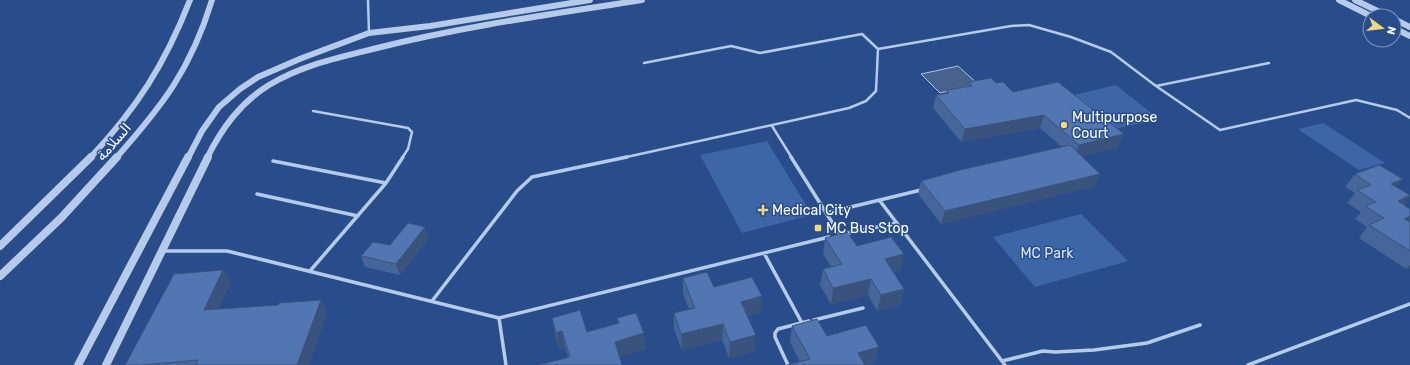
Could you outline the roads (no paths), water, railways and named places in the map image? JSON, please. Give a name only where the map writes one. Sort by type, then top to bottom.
[{"type":"street","name":"السلامة","points":[[0,246],[65,184],[113,131],[149,85],[168,52],[183,20],[190,0]]},
{"type":"street","name":"السلامة","points":[[0,276],[23,256],[90,187],[142,129],[178,81],[195,48],[212,0]]},
{"type":"street","points":[[78,365],[202,131],[219,106],[240,89],[258,77],[302,58],[369,33],[430,26],[590,0]]},
{"type":"street","points":[[106,365],[214,146],[228,121],[248,100],[270,84],[312,65],[422,36],[642,0]]},
{"type":"street","points":[[1339,0],[1362,12]]},
{"type":"street","points":[[1355,0],[1372,8]]},
{"type":"street","points":[[302,58],[312,65]]},
{"type":"lane","points":[[368,0],[369,33]]},
{"type":"lane","points":[[878,49],[1011,26],[1029,26],[1071,37],[1111,52],[1156,86],[1220,130],[1356,100],[1397,110],[1410,118]]},
{"type":"lane","points":[[432,301],[517,191],[532,177],[772,126],[849,108],[866,101],[876,91],[878,49],[862,34],[760,53],[731,46],[644,63]]},
{"type":"lane","points":[[1156,86],[1269,63]]},
{"type":"lane","points":[[310,271],[386,183],[408,149],[412,135],[410,130],[313,111]]},
{"type":"lane","points":[[772,126],[840,235]]},
{"type":"lane","points":[[273,161],[386,183]]},
{"type":"lane","points":[[826,213],[925,189]]},
{"type":"lane","points":[[257,194],[358,216]]},
{"type":"lane","points":[[880,201],[1003,363],[1043,351],[1055,352],[1094,350],[1147,343],[1200,325]]},
{"type":"lane","points":[[162,251],[227,251],[500,318],[764,253],[897,223]]},
{"type":"lane","points":[[764,253],[802,323]]},
{"type":"lane","points":[[1248,365],[1410,304]]},
{"type":"lane","points":[[788,365],[775,337],[775,332],[778,329],[863,308]]},
{"type":"lane","points":[[500,318],[506,365]]},
{"type":"place","name":"Multipurpose Court","points":[[1064,125]]},
{"type":"place","name":"Medical City","points":[[763,210]]},
{"type":"place","name":"MC Bus Stop","points":[[818,228]]},
{"type":"park label","name":"MC Park","points":[[1047,253]]}]
